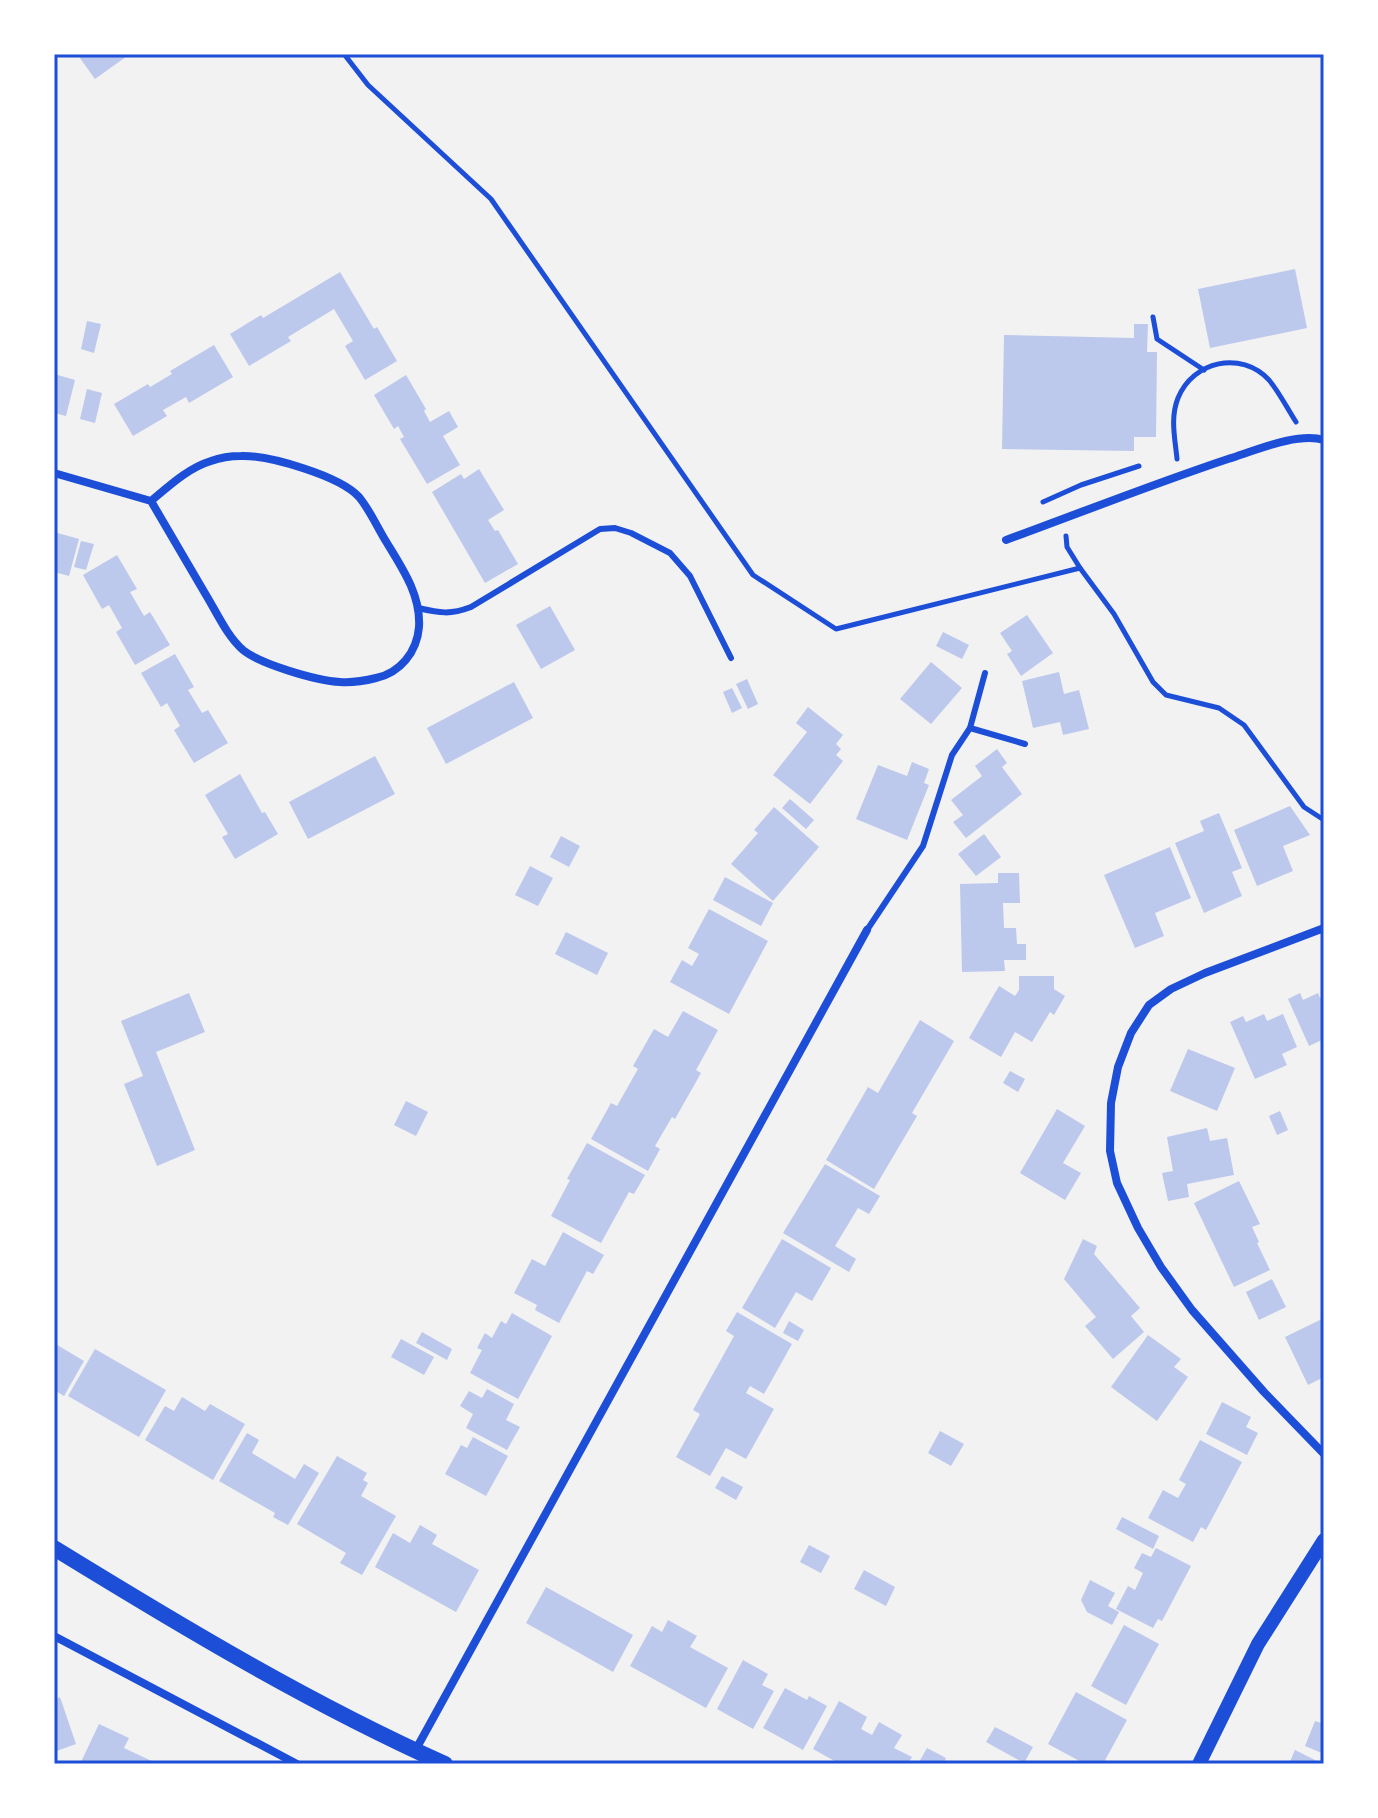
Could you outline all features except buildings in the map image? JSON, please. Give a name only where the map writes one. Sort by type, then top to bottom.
[{"type":"main road","points":[[54,1548],[305,1695],[445,1764]]},
{"type":"street","points":[[1006,540],[1178,476],[1275,444],[1301,439],[1324,440]]},
{"type":"street","points":[[54,473],[151,501],[227,631],[243,650],[261,661],[338,682],[360,681],[388,676],[400,667],[413,649],[419,629],[418,608],[406,574],[359,497],[343,484],[322,474],[241,456],[212,461],[190,470],[151,501]]},
{"type":"street","points":[[1324,928],[1205,973],[1171,989],[1149,1005],[1131,1033],[1118,1067],[1111,1103],[1110,1151],[1117,1183],[1161,1267],[1202,1322],[1324,1454]]},
{"type":"street","points":[[415,1751],[867,930]]},
{"type":"street","points":[[1199,1764],[1258,1644],[1324,1540]]},
{"type":"street","points":[[54,1636],[297,1764]]},
{"type":"lane","points":[[418,608],[442,614],[471,607],[600,529],[615,528],[670,553],[690,576],[731,658]]},
{"type":"lane","points":[[867,930],[923,846],[952,755],[970,728],[985,673]]},
{"type":"lane","points":[[970,728],[1025,744]]},
{"type":"path","points":[[344,54],[368,85],[491,199],[753,575],[836,629],[1080,568]]},
{"type":"path","points":[[1153,317],[1157,339],[1204,370]]},
{"type":"path","points":[[1178,476],[1173,427],[1177,400],[1187,382],[1209,366],[1228,361],[1245,364],[1268,379],[1297,424],[1301,439]]},
{"type":"path","points":[[1065,518],[1067,547],[1114,614],[1153,682],[1166,695],[1219,708],[1244,725],[1304,807],[1324,820]]}]
